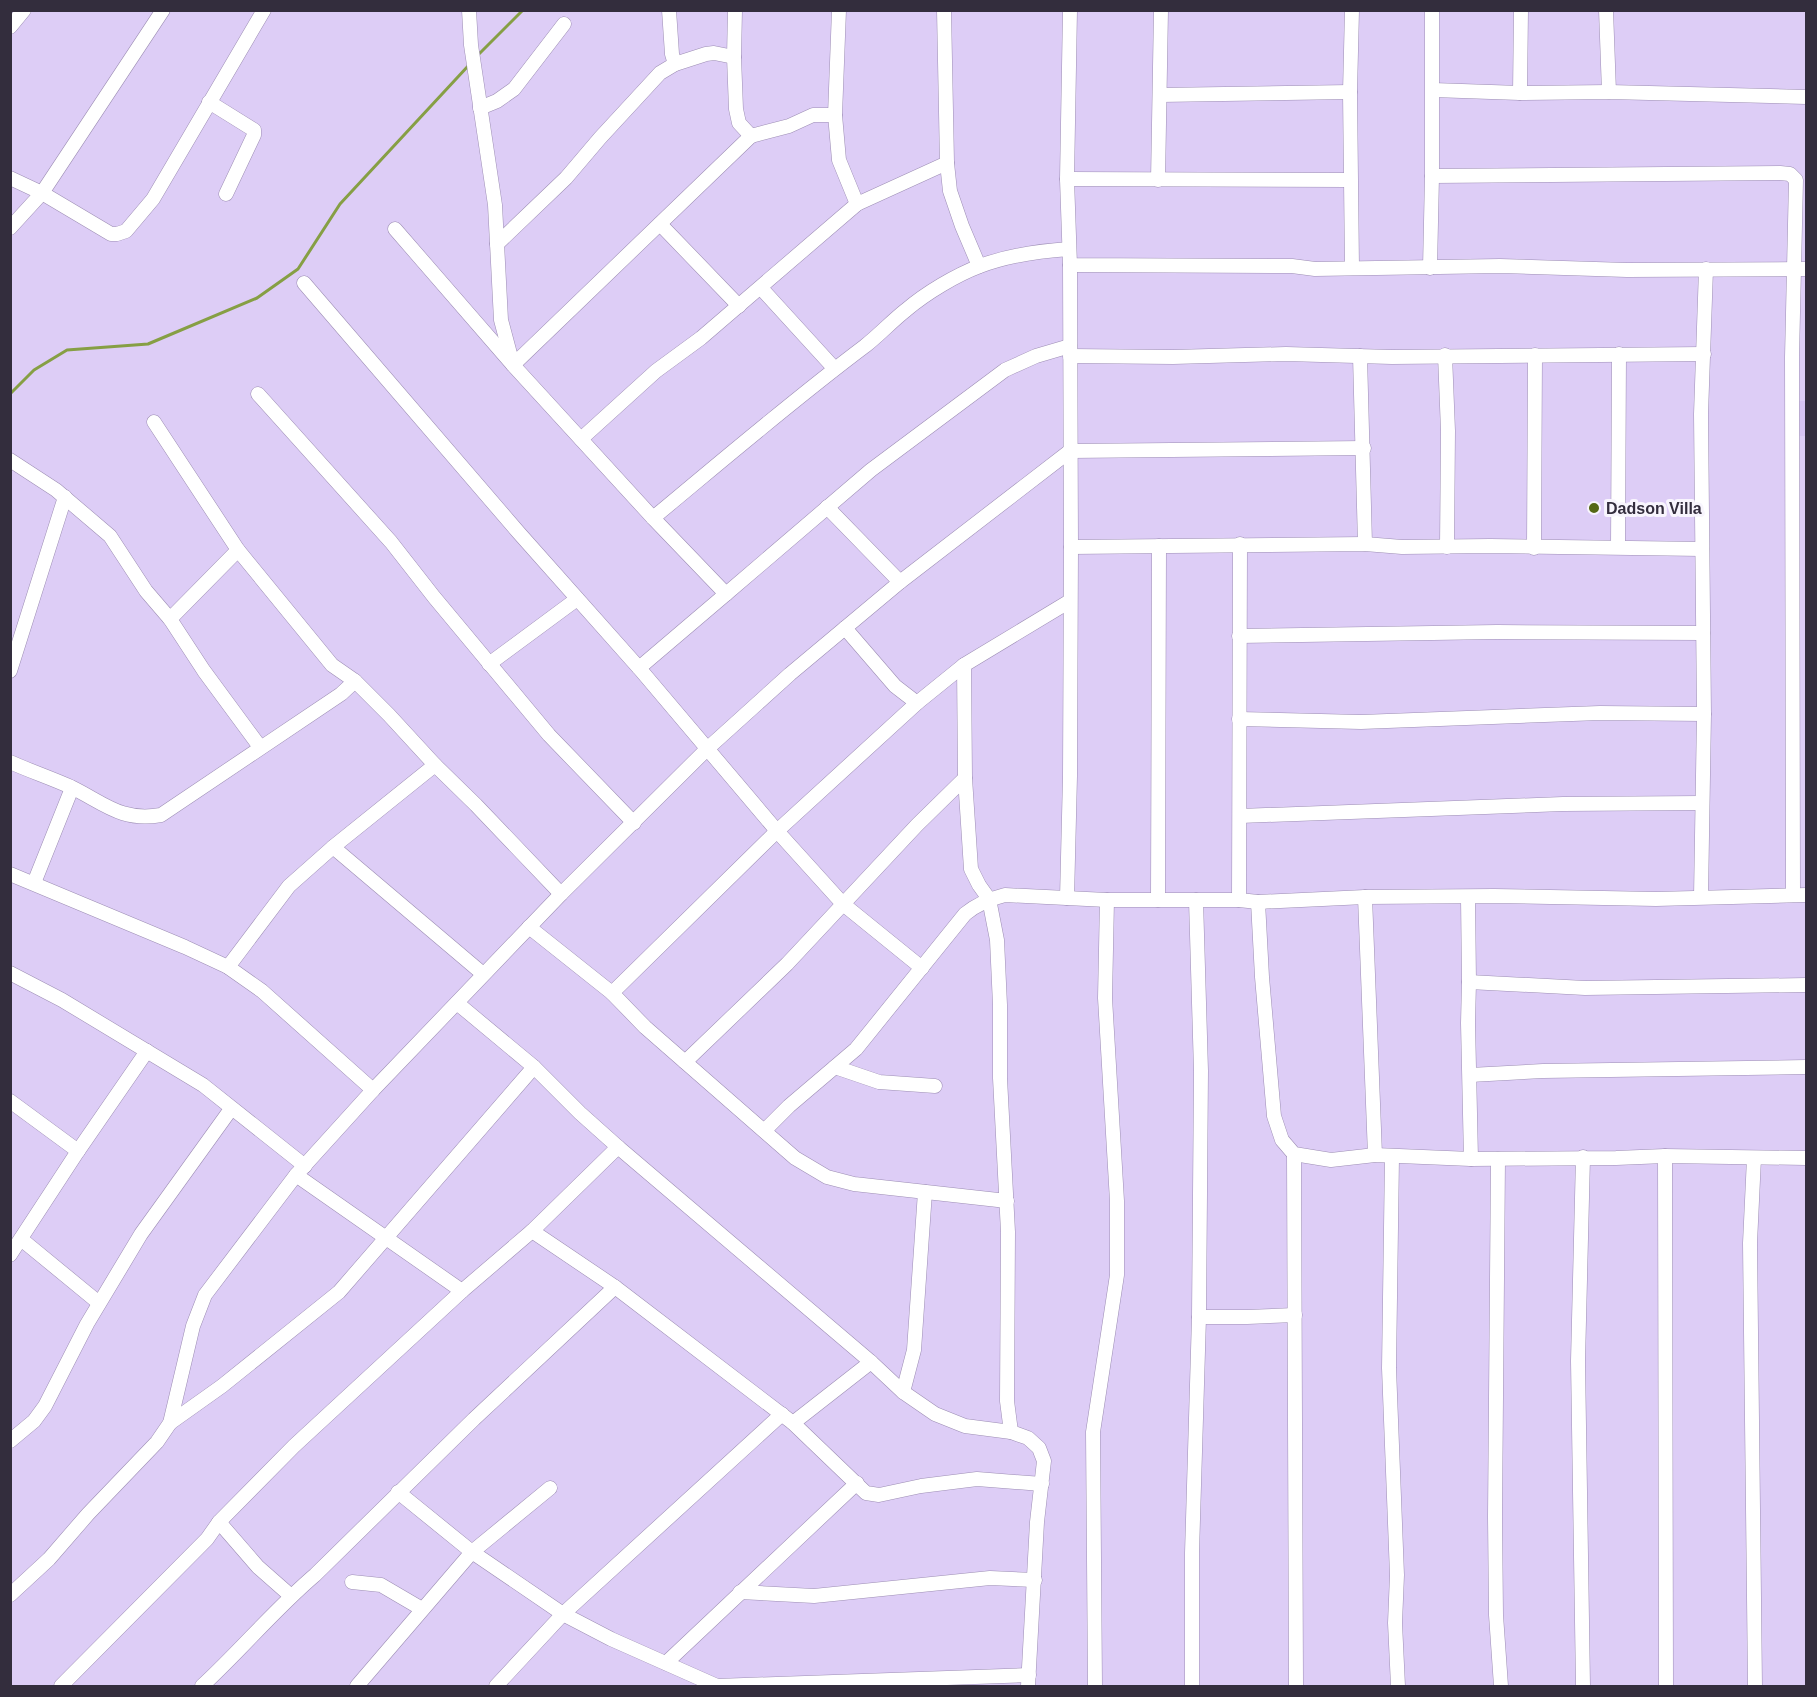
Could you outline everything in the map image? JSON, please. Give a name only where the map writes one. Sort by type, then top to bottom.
[{"type":"street","points":[[10,27],[24,10]]},
{"type":"street","points":[[10,228],[42,193],[163,10]]},
{"type":"street","points":[[10,178],[42,193],[111,234],[126,231],[153,199],[264,10]]},
{"type":"street","points":[[469,10],[471,45],[495,205],[501,320],[513,365]]},
{"type":"street","points":[[669,10],[672,54],[675,64]]},
{"type":"street","points":[[735,10],[734,57],[739,123],[751,136]]},
{"type":"street","points":[[839,10],[835,115],[839,160],[857,204]]},
{"type":"street","points":[[944,10],[947,163],[950,190],[979,266]]},
{"type":"street","points":[[1067,898],[1071,548],[1070,264],[1067,179],[1070,10]]},
{"type":"street","points":[[1158,180],[1161,10]]},
{"type":"street","points":[[1352,10],[1350,92],[1352,268]]},
{"type":"street","points":[[1430,268],[1432,10]]},
{"type":"street","points":[[1520,93],[1521,10]]},
{"type":"street","points":[[1606,10],[1609,92]]},
{"type":"street","points":[[480,108],[497,101],[514,89],[564,24]]},
{"type":"street","points":[[497,244],[566,178],[648,85],[675,64],[714,53],[734,57]]},
{"type":"street","points":[[1433,90],[1806,97]]},
{"type":"street","points":[[1160,95],[1350,92]]},
{"type":"street","points":[[209,102],[254,130],[254,135],[226,194]]},
{"type":"street","points":[[513,365],[751,136],[789,126],[813,115],[835,115]]},
{"type":"street","points":[[581,439],[656,371],[701,338],[857,204],[947,163]]},
{"type":"street","points":[[765,1131],[789,1106],[856,1049],[965,914],[989,899],[1005,895],[1107,900],[1258,902],[1365,897],[1800,895],[1799,629],[1792,545],[1801,270],[1796,180],[1790,174],[1432,176]]},
{"type":"street","points":[[1067,179],[1350,180]]},
{"type":"street","points":[[660,224],[739,306]]},
{"type":"street","points":[[394,229],[513,365],[726,594]]},
{"type":"street","points":[[653,518],[908,308],[948,282],[979,266],[1029,252],[1069,249]]},
{"type":"street","points":[[1070,264],[1801,270]]},
{"type":"street","points":[[1701,897],[1704,714],[1701,414],[1706,269]]},
{"type":"street","points":[[304,283],[639,668],[777,831],[843,904],[921,968]]},
{"type":"street","points":[[761,288],[834,368]]},
{"type":"street","points":[[639,668],[870,470],[1005,370],[1036,356],[1070,351],[1173,357],[1286,354],[1444,356],[1704,354]]},
{"type":"street","points":[[1618,547],[1619,354]]},
{"type":"street","points":[[1534,548],[1535,355]]},
{"type":"street","points":[[1360,356],[1365,544]]},
{"type":"street","points":[[1444,356],[1448,431],[1448,547]]},
{"type":"street","points":[[258,394],[391,542],[549,735],[634,823]]},
{"type":"street","points":[[154,422],[238,550],[332,665],[355,681],[561,894]]},
{"type":"street","points":[[170,1423],[193,1326],[205,1295],[300,1170],[483,974],[707,749],[790,674],[900,582],[1070,451],[1364,448]]},
{"type":"street","points":[[10,460],[65,497],[110,536],[146,591],[170,619],[204,671],[260,747]]},
{"type":"street","points":[[10,671],[65,497]]},
{"type":"street","points":[[827,507],[900,582]]},
{"type":"street","points":[[1239,900],[1240,544]]},
{"type":"street","points":[[1071,548],[1365,544],[1702,549]]},
{"type":"street","points":[[1792,545],[1806,545]]},
{"type":"street","points":[[1158,900],[1159,546]]},
{"type":"street","points":[[170,619],[238,550]]},
{"type":"street","points":[[489,664],[577,599]]},
{"type":"street","points":[[612,993],[777,831],[917,703],[964,665],[1070,601]]},
{"type":"street","points":[[845,628],[895,686],[917,703]]},
{"type":"street","points":[[1239,636],[1497,632],[1703,633]]},
{"type":"street","points":[[964,665],[965,778],[971,869],[989,899],[997,940],[1009,1288],[1007,1401],[1011,1432]]},
{"type":"street","points":[[10,762],[72,788],[120,814],[144,818],[161,815],[341,694],[355,681]]},
{"type":"street","points":[[1239,719],[1361,722],[1600,713],[1704,714]]},
{"type":"street","points":[[228,967],[281,894],[333,847],[435,765]]},
{"type":"street","points":[[685,1062],[787,964],[917,825],[965,778]]},
{"type":"street","points":[[34,883],[72,788]]},
{"type":"street","points":[[1240,816],[1551,805],[1702,803]]},
{"type":"street","points":[[333,847],[483,974]]},
{"type":"street","points":[[10,874],[174,942],[228,967],[262,991],[373,1090]]},
{"type":"street","points":[[1365,897],[1375,1155]]},
{"type":"street","points":[[1468,898],[1467,1023],[1470,1075],[1468,1125],[1471,1159]]},
{"type":"street","points":[[1095,1686],[1093,1432],[1117,1275],[1117,1201],[1105,998],[1107,900]]},
{"type":"street","points":[[1192,1686],[1192,1553],[1199,1317],[1201,1071],[1196,900]]},
{"type":"street","points":[[1258,902],[1264,1011],[1274,1116],[1282,1140],[1294,1154],[1331,1160],[1375,1155],[1471,1159],[1665,1156],[1806,1158]]},
{"type":"street","points":[[530,927],[612,993],[645,1027],[795,1158],[827,1177],[854,1184],[1007,1201]]},
{"type":"street","points":[[10,973],[62,1000],[203,1085],[300,1170],[387,1238],[462,1291]]},
{"type":"street","points":[[1469,982],[1584,988],[1806,985]]},
{"type":"street","points":[[399,1492],[472,1552],[562,1614],[611,1639],[717,1686],[1029,1681],[1037,1522],[1044,1461],[1039,1448],[1028,1438],[1011,1432],[965,1426],[935,1414],[903,1392],[871,1362],[618,1147],[534,1067],[457,1003]]},
{"type":"street","points":[[10,1255],[147,1051]]},
{"type":"street","points":[[10,1594],[50,1559],[88,1514],[157,1442],[170,1423],[222,1386],[339,1292],[534,1067]]},
{"type":"street","points":[[835,1067],[879,1082],[935,1086]]},
{"type":"street","points":[[1470,1075],[1543,1071],[1806,1067]]},
{"type":"street","points":[[10,1101],[78,1151]]},
{"type":"street","points":[[10,1441],[34,1421],[45,1406],[99,1304],[141,1234],[231,1109]]},
{"type":"street","points":[[61,1686],[207,1539],[219,1522],[294,1446],[462,1291],[532,1231],[618,1147]]},
{"type":"street","points":[[1294,1154],[1296,1686]]},
{"type":"street","points":[[1665,1156],[1666,1686]]},
{"type":"street","points":[[1392,1157],[1389,1368],[1397,1575],[1395,1623],[1398,1686]]},
{"type":"street","points":[[1583,1157],[1578,1361],[1583,1686]]},
{"type":"street","points":[[1754,1158],[1750,1243],[1755,1686]]},
{"type":"street","points":[[1498,1159],[1495,1528],[1496,1615],[1501,1686]]},
{"type":"street","points":[[903,1392],[914,1350],[925,1191]]},
{"type":"street","points":[[532,1231],[615,1287],[788,1418],[866,1493],[879,1495],[921,1486],[977,1479],[1042,1484]]},
{"type":"street","points":[[21,1239],[99,1304]]},
{"type":"street","points":[[202,1686],[291,1596],[615,1287]]},
{"type":"street","points":[[1199,1317],[1295,1315]]},
{"type":"street","points":[[496,1686],[562,1614],[788,1418],[871,1362]]},
{"type":"street","points":[[666,1663],[857,1483]]},
{"type":"street","points":[[357,1686],[472,1552],[550,1488]]},
{"type":"street","points":[[219,1522],[258,1567],[291,1596]]},
{"type":"street","points":[[740,1592],[814,1596],[990,1578],[1035,1580]]},
{"type":"street","points":[[352,1582],[381,1585],[422,1609]]},
{"type":"shaded area","points":[[1799,401],[1806,401],[1806,436],[1799,436]]},
{"type":"waterway","points":[[477,56],[523,10]]},
{"type":"waterway","points":[[10,394],[34,370],[67,350],[148,344],[257,298],[298,269],[340,204],[469,65]]},
{"type":"place","name":"Dadson Villa","points":[[1594,508]]}]
